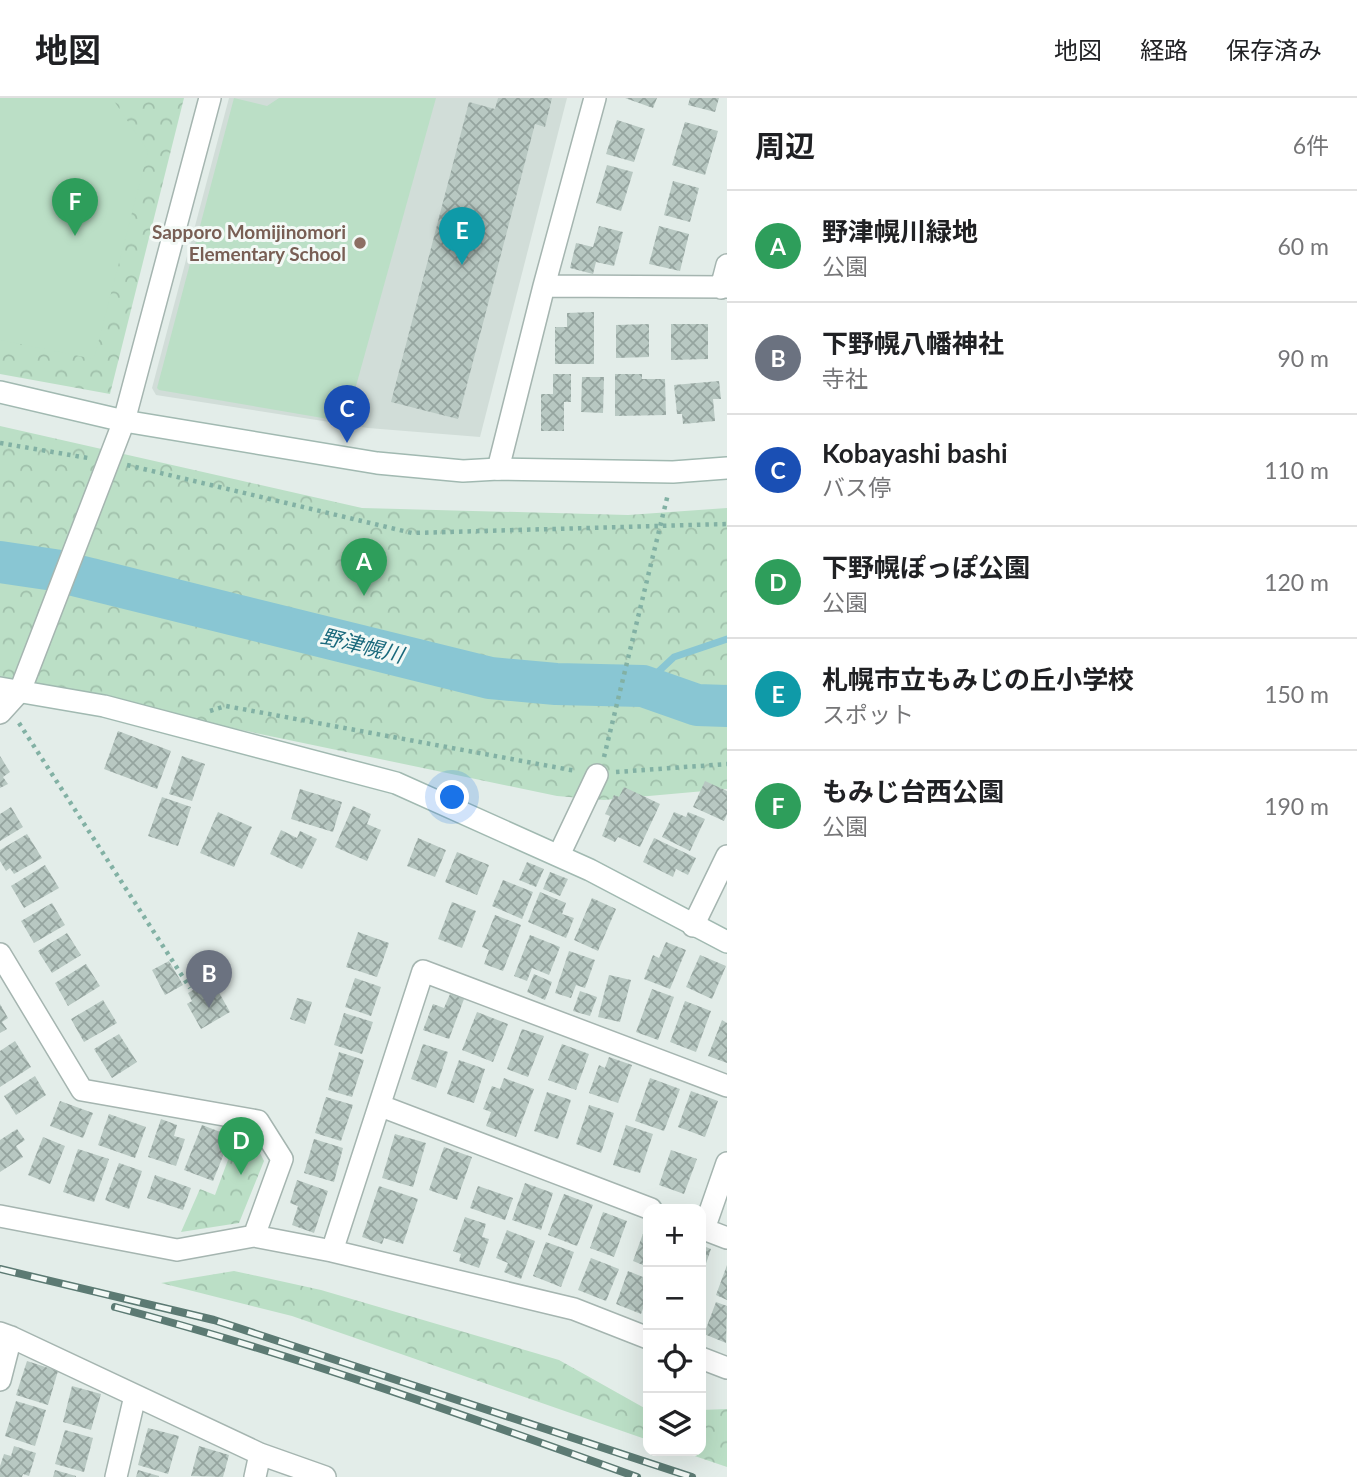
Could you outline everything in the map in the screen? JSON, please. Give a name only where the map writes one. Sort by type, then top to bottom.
[{"type":"street","points":[[210,98],[124,421],[31,662],[7,699],[104,706],[396,783],[559,855],[727,942]]},
{"type":"street","points":[[498,469],[595,98]]},
{"type":"street","points":[[544,286],[724,287],[727,265]]},
{"type":"street","points":[[0,392],[124,421],[377,463],[463,471],[498,469],[671,480],[727,468]]},
{"type":"street","points":[[559,855],[601,765]]},
{"type":"street","points":[[693,926],[727,856]]},
{"type":"street","points":[[0,954],[82,1090],[258,1121],[282,1159],[254,1236]]},
{"type":"street","points":[[332,1251],[423,971],[727,1086]]},
{"type":"street","points":[[381,1106],[643,1206]]},
{"type":"street","points":[[706,1218],[727,1163]]},
{"type":"street","points":[[0,1216],[177,1250],[254,1236],[332,1251],[573,1309],[643,1336]]},
{"type":"street","points":[[706,1230],[727,1238]]},
{"type":"street","points":[[0,1380],[6,1335],[260,1454],[325,1477]]},
{"type":"street","points":[[706,1360],[727,1368]]},
{"type":"street","points":[[116,1477],[135,1396]]},
{"type":"street","points":[[255,1477],[260,1454]]},
{"type":"path","points":[[0,443],[108,461],[412,533],[727,524]]},
{"type":"path","points":[[601,765],[671,480]]},
{"type":"path","points":[[7,699],[190,988]]},
{"type":"path","points":[[202,713],[226,706],[629,770],[727,764]]},
{"type":"shaded area","name":"Sapporo Momijinomori Elementary School","points":[[229,98],[567,98],[480,437],[368,428],[156,395],[152,388]]},
{"type":"green space","points":[[0,98],[184,98],[110,394],[0,374]]},
{"type":"green space","points":[[0,98],[112,98],[148,151],[94,359],[0,340]]},
{"type":"green space","points":[[234,98],[267,106],[279,98],[436,98],[346,422],[157,388]]},
{"type":"green space","points":[[0,426],[362,508],[628,515],[727,508],[727,789],[604,800],[557,796],[222,726],[0,676]]},
{"type":"green space","points":[[238,1133],[255,1143],[264,1161],[239,1223],[181,1232],[200,1189],[215,1195]]},
{"type":"green space","points":[[234,1271],[321,1290],[559,1360],[643,1407],[643,1438],[292,1316],[161,1283]]},
{"type":"green space","points":[[727,1409],[727,1467],[695,1456],[706,1456],[706,1410]]},
{"type":"building","points":[[498,98],[552,98],[545,127],[535,124],[458,419],[391,402],[469,102],[495,109]]},
{"type":"building","points":[[625,98],[657,98],[653,108]]},
{"type":"building","points":[[690,98],[719,98],[715,112],[688,105]]},
{"type":"building","points":[[617,120],[645,129],[634,162],[606,154]]},
{"type":"building","points":[[685,122],[718,131],[705,175],[672,165]]},
{"type":"building","points":[[607,165],[633,172],[621,211],[596,203]]},
{"type":"building","points":[[673,181],[699,188],[690,222],[664,215]]},
{"type":"building","points":[[599,226],[623,232],[614,266],[596,262],[593,274],[570,268],[576,243],[593,247]]},
{"type":"building","points":[[659,226],[689,234],[680,271],[649,264]]},
{"type":"building","points":[[594,312],[594,364],[555,364],[555,327],[567,327],[567,313]]},
{"type":"building","points":[[649,324],[649,357],[616,358],[616,325]]},
{"type":"building","points":[[671,324],[708,324],[708,359],[671,360]]},
{"type":"building","points":[[553,374],[571,374],[571,402],[564,402],[564,431],[541,431],[541,394],[553,394]]},
{"type":"building","points":[[615,374],[642,374],[642,379],[665,379],[666,415],[615,416]]},
{"type":"building","points":[[582,377],[604,377],[603,413],[581,412]]},
{"type":"building","points":[[719,381],[721,399],[713,399],[715,421],[683,424],[682,414],[677,414],[674,385]]},
{"type":"building","points":[[118,731],[171,751],[157,789],[104,769]]},
{"type":"building","points":[[0,756],[10,772],[3,777],[8,784],[0,788]]},
{"type":"building","points":[[182,756],[205,764],[192,801],[169,794]]},
{"type":"building","points":[[705,781],[727,791],[727,814],[724,821],[693,807]]},
{"type":"building","points":[[624,787],[660,804],[640,847],[618,837],[615,842],[602,836],[610,816],[605,814],[614,795],[619,797]]},
{"type":"building","points":[[300,789],[342,802],[333,832],[291,819]]},
{"type":"building","points":[[162,797],[191,807],[178,846],[148,836]]},
{"type":"building","points":[[353,806],[371,814],[367,824],[381,830],[367,861],[335,847]]},
{"type":"building","points":[[11,807],[23,827],[0,841],[0,814]]},
{"type":"building","points":[[218,812],[252,827],[234,867],[200,853]]},
{"type":"building","points":[[674,812],[686,817],[688,812],[705,819],[690,851],[662,837]]},
{"type":"building","points":[[281,830],[297,838],[300,831],[317,839],[302,869],[270,854]]},
{"type":"building","points":[[27,834],[42,858],[14,874],[10,868],[6,871],[0,861],[0,850]]},
{"type":"building","points":[[418,838],[446,850],[435,877],[407,866]]},
{"type":"building","points":[[654,838],[696,858],[688,875],[676,869],[673,877],[643,862]]},
{"type":"building","points":[[457,852],[489,865],[477,895],[445,882]]},
{"type":"building","points":[[527,862],[544,869],[536,887],[519,880]]},
{"type":"building","points":[[45,865],[59,888],[24,908],[11,886]]},
{"type":"building","points":[[550,872],[568,879],[560,896],[543,889]]},
{"type":"building","points":[[503,880],[533,892],[522,919],[492,906]]},
{"type":"building","points":[[540,892],[566,903],[562,914],[574,918],[566,938],[528,922]]},
{"type":"building","points":[[592,898],[616,909],[598,951],[574,940]]},
{"type":"building","points":[[452,902],[476,911],[462,948],[438,939]]},
{"type":"building","points":[[52,903],[65,925],[34,943],[21,921]]},
{"type":"building","points":[[495,915],[521,925],[503,971],[484,964],[489,950],[482,947]]},
{"type":"building","points":[[358,932],[389,943],[377,977],[346,967]]},
{"type":"building","points":[[67,933],[81,955],[52,973],[38,951]]},
{"type":"building","points":[[530,935],[560,947],[549,975],[532,968],[527,981],[514,976]]},
{"type":"building","points":[[666,942],[686,950],[670,989],[644,979],[653,955],[659,958]]},
{"type":"building","points":[[569,951],[595,960],[585,988],[576,985],[571,998],[555,993]]},
{"type":"building","points":[[700,955],[726,966],[712,999],[686,987]]},
{"type":"building","points":[[169,961],[183,985],[165,995],[152,970]]},
{"type":"building","points":[[86,964],[100,986],[68,1006],[55,983]]},
{"type":"building","points":[[534,974],[552,982],[545,1000],[527,992]]},
{"type":"building","points":[[609,975],[631,980],[620,1022],[598,1017]]},
{"type":"building","points":[[355,978],[381,987],[371,1016],[345,1007]]},
{"type":"building","points":[[203,984],[209,993],[217,989],[230,1012],[201,1029],[187,1004],[192,1001],[188,993]]},
{"type":"building","points":[[652,989],[674,997],[658,1040],[636,1032]]},
{"type":"building","points":[[580,991],[597,997],[590,1016],[573,1011]]},
{"type":"building","points":[[450,994],[464,999],[449,1039],[423,1030],[433,1004],[444,1008]]},
{"type":"building","points":[[297,998],[312,1002],[305,1024],[290,1019]]},
{"type":"building","points":[[103,1000],[117,1023],[84,1042],[71,1019]]},
{"type":"building","points":[[685,1001],[711,1011],[696,1052],[670,1042]]},
{"type":"building","points":[[0,1004],[8,1018],[2,1022],[7,1029],[0,1033]]},
{"type":"building","points":[[477,1012],[508,1024],[493,1062],[462,1050]]},
{"type":"building","points":[[344,1013],[373,1022],[362,1054],[334,1045]]},
{"type":"building","points":[[722,1020],[727,1023],[727,1063],[708,1056]]},
{"type":"building","points":[[522,1029],[544,1036],[528,1077],[507,1069]]},
{"type":"building","points":[[119,1034],[137,1062],[112,1078],[94,1049]]},
{"type":"building","points":[[15,1041],[31,1067],[0,1087],[0,1051]]},
{"type":"building","points":[[423,1044],[448,1052],[436,1088],[411,1079]]},
{"type":"building","points":[[562,1044],[589,1054],[576,1090],[548,1080]]},
{"type":"building","points":[[339,1052],[364,1060],[352,1097],[328,1090]]},
{"type":"building","points":[[609,1057],[632,1065],[618,1103],[589,1093],[599,1065],[605,1068]]},
{"type":"building","points":[[459,1060],[485,1069],[474,1103],[447,1094]]},
{"type":"building","points":[[35,1076],[46,1095],[16,1115],[4,1096]]},
{"type":"building","points":[[504,1078],[534,1089],[516,1137],[486,1126],[491,1112],[483,1109],[492,1086],[500,1089]]},
{"type":"building","points":[[650,1078],[680,1089],[664,1131],[635,1121]]},
{"type":"building","points":[[691,1091],[718,1101],[705,1137],[678,1127]]},
{"type":"building","points":[[547,1092],[571,1100],[558,1139],[534,1131]]},
{"type":"building","points":[[326,1097],[353,1105],[341,1141],[315,1133]]},
{"type":"building","points":[[60,1101],[93,1113],[83,1138],[50,1126]]},
{"type":"building","points":[[589,1105],[614,1113],[601,1153],[576,1144]]},
{"type":"building","points":[[109,1114],[146,1127],[135,1158],[98,1145]]},
{"type":"building","points":[[161,1119],[177,1125],[174,1136],[185,1139],[176,1166],[148,1157]]},
{"type":"building","points":[[202,1125],[231,1136],[213,1181],[184,1170]]},
{"type":"building","points":[[626,1125],[653,1134],[640,1173],[613,1165]]},
{"type":"building","points":[[17,1129],[25,1140],[16,1146],[23,1157],[0,1172],[0,1140]]},
{"type":"building","points":[[395,1134],[426,1143],[413,1187],[382,1178]]},
{"type":"building","points":[[43,1137],[65,1146],[50,1184],[28,1175]]},
{"type":"building","points":[[314,1139],[343,1148],[334,1182],[304,1173]]},
{"type":"building","points":[[444,1147],[472,1157],[457,1200],[429,1190]]},
{"type":"building","points":[[78,1149],[109,1159],[94,1202],[63,1192]]},
{"type":"building","points":[[671,1150],[697,1159],[684,1194],[659,1185]]},
{"type":"building","points":[[119,1163],[142,1171],[129,1209],[105,1200]]},
{"type":"building","points":[[155,1175],[191,1188],[183,1210],[147,1198]]},
{"type":"building","points":[[297,1180],[328,1191],[314,1233],[292,1225],[298,1206],[290,1203]]},
{"type":"building","points":[[525,1183],[553,1193],[541,1230],[512,1220]]},
{"type":"building","points":[[379,1186],[418,1199],[403,1244],[384,1238],[382,1244],[362,1237]]},
{"type":"building","points":[[478,1186],[513,1198],[505,1220],[470,1208]]},
{"type":"building","points":[[564,1194],[593,1205],[577,1246],[548,1235]]},
{"type":"building","points":[[603,1212],[627,1221],[614,1257],[590,1248]]},
{"type":"building","points":[[465,1217],[486,1224],[482,1237],[489,1239],[479,1268],[459,1261],[461,1254],[453,1251]]},
{"type":"building","points":[[507,1230],[535,1241],[521,1279],[504,1272],[508,1263],[496,1258]]},
{"type":"building","points":[[643,1234],[643,1265],[633,1261]]},
{"type":"building","points":[[546,1242],[574,1252],[561,1287],[533,1276]]},
{"type":"building","points":[[706,1247],[711,1249],[706,1264]]},
{"type":"building","points":[[591,1258],[619,1269],[606,1301],[578,1290]]},
{"type":"building","points":[[727,1265],[727,1300],[716,1295]]},
{"type":"building","points":[[628,1271],[643,1277],[641,1314],[616,1304]]},
{"type":"building","points":[[716,1302],[727,1306],[726,1343],[706,1335]]},
{"type":"building","points":[[27,1361],[58,1371],[48,1405],[16,1395]]},
{"type":"building","points":[[72,1386],[101,1394],[91,1430],[63,1422]]},
{"type":"building","points":[[16,1401],[46,1410],[35,1446],[5,1436]]},
{"type":"building","points":[[148,1428],[179,1436],[168,1474],[138,1465]]},
{"type":"building","points":[[65,1430],[93,1438],[84,1472],[55,1464]]},
{"type":"building","points":[[14,1446],[36,1453],[29,1476],[23,1474],[22,1477],[0,1477],[4,1454],[11,1456]]},
{"type":"building","points":[[199,1446],[229,1455],[223,1477],[191,1476]]},
{"type":"building","points":[[55,1470],[76,1476],[76,1477],[53,1477]]},
{"type":"building","points":[[138,1470],[159,1476],[159,1477],[136,1477]]},
{"type":"waterway","name":"野津幌川","points":[[0,562],[54,570],[490,678],[556,684],[643,686],[697,705],[727,706]]},
{"type":"waterway","points":[[643,686],[674,657],[727,639]]},
{"type":"railway","points":[[0,1269],[214,1320],[692,1477]]},
{"type":"railway","points":[[115,1307],[312,1365],[637,1477]]},
{"type":"place","name":"もみじ台西公園","points":[[75,236]]},
{"type":"place","name":"Sapporo Momijinomori Elementary School","points":[[360,243]]},
{"type":"place","name":"札幌市立もみじの丘小学校","points":[[462,265]]},
{"type":"place","name":"Kobayashi bashi","points":[[347,443]]},
{"type":"place","name":"野津幌川緑地","points":[[364,596]]},
{"type":"place","name":"下野幌八幡神社","points":[[209,1008]]},
{"type":"place","name":"下野幌ぽっぽ公園","points":[[241,1175]]}]
